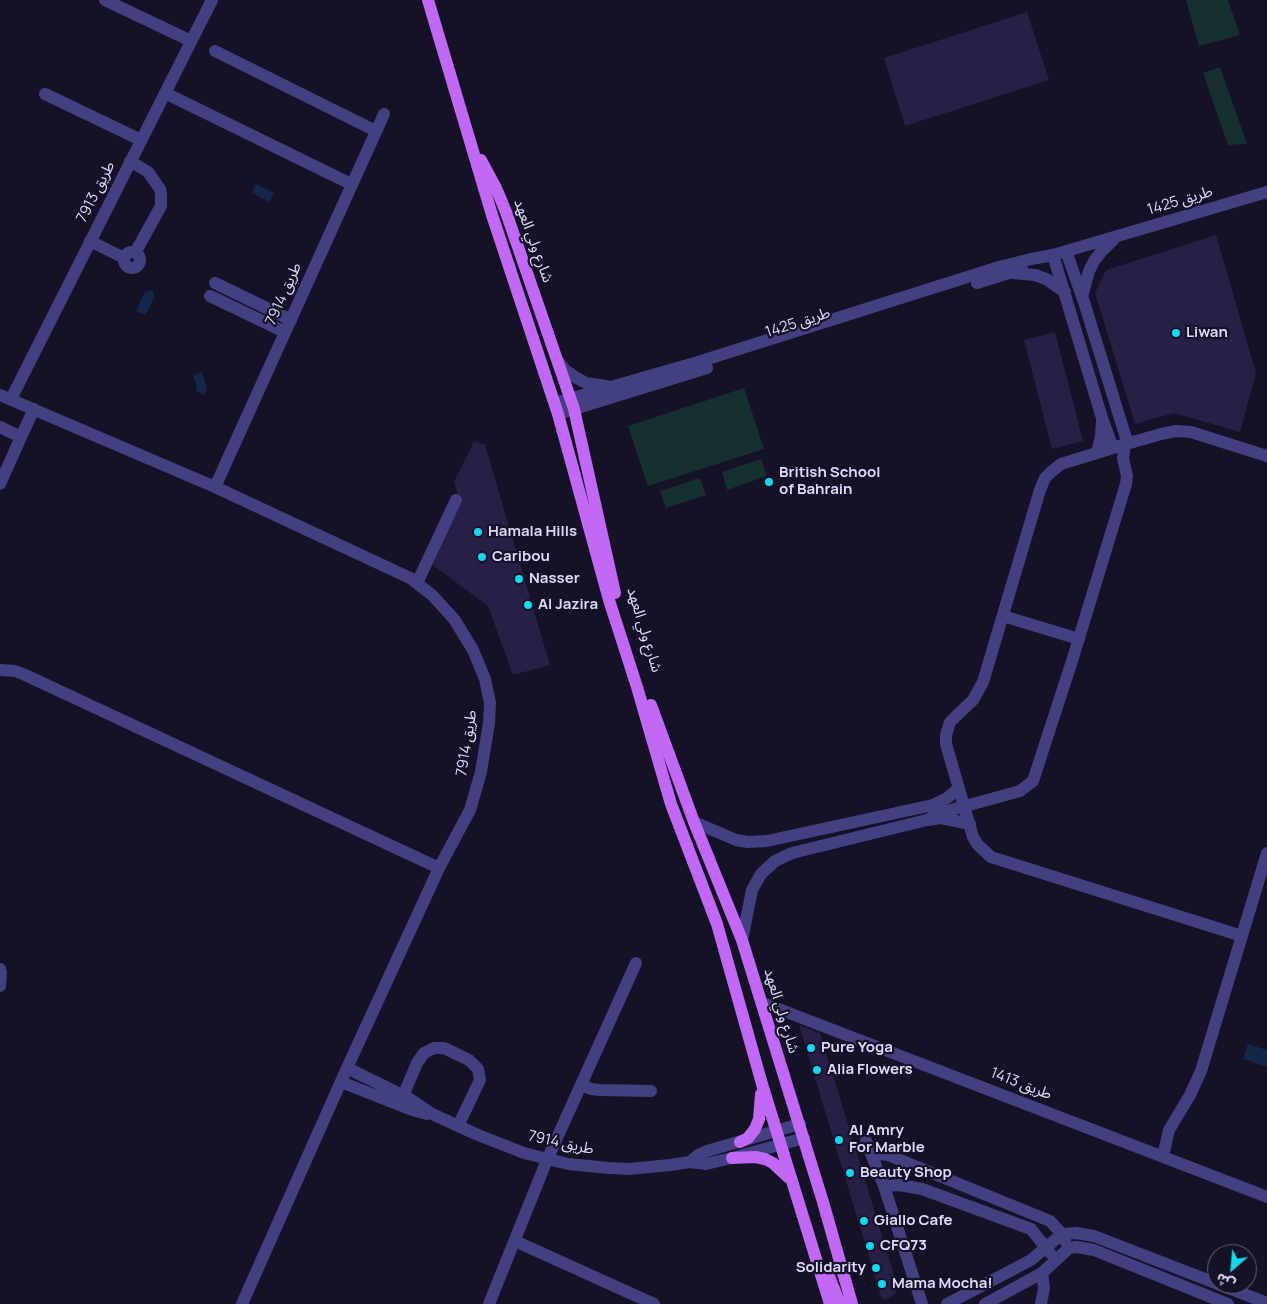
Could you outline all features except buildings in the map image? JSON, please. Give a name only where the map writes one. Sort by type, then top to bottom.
[{"type":"main road","name":"شارع ولي العهد","points":[[428,0],[492,215],[557,408],[609,600],[651,718],[742,940],[804,1138]]},
{"type":"main road","name":"شارع ولي العهد","points":[[470,143],[484,165],[499,196],[572,404],[617,600],[651,718],[671,804],[717,924],[780,1145]]},
{"type":"main road","points":[[740,1142],[748,1138],[755,1129],[759,1119],[762,1084]]},
{"type":"main road","points":[[804,1138],[852,1304]]},
{"type":"main road","points":[[780,1145],[830,1304]]},
{"type":"main road","points":[[732,1158],[765,1159],[777,1166],[790,1179]]},
{"type":"main road","points":[[811,1243],[828,1274],[840,1304]]},
{"type":"street","points":[[105,0],[191,41]]},
{"type":"street","name":"طريق 7913","points":[[5,397],[90,241],[212,0]]},
{"type":"street","points":[[215,51],[376,131]]},
{"type":"street","points":[[165,93],[351,184]]},
{"type":"street","points":[[45,94],[140,140]]},
{"type":"street","name":"طريق 7914","points":[[215,488],[384,114]]},
{"type":"street","points":[[90,241],[130,256],[158,211],[162,200],[160,189],[145,169],[130,161]]},
{"type":"street","name":"طريق 1425","points":[[572,404],[611,386],[698,362],[999,268],[1049,256],[1267,192]]},
{"type":"street","points":[[1069,307],[1083,299],[1089,272],[1094,261],[1109,243],[1118,236]]},
{"type":"street","points":[[927,820],[940,813],[1020,791],[1033,781],[1126,484],[1127,476],[1122,458],[1126,438],[1083,299],[1066,251]]},
{"type":"street","points":[[1049,256],[1065,292],[1102,418],[1113,448]]},
{"type":"street","name":"طريق 1425","points":[[557,408],[1011,273],[1033,265],[1049,256]]},
{"type":"street","points":[[1011,273],[1035,275],[1046,279],[1065,292]]},
{"type":"street","points":[[215,283],[291,320]]},
{"type":"street","points":[[210,296],[285,332]]},
{"type":"street","points":[[558,361],[565,370],[586,383],[598,386],[611,386]]},
{"type":"street","name":"طريق 7914","points":[[5,397],[215,488],[410,578],[432,595],[454,618],[473,650],[485,679],[490,703],[489,723],[481,772],[470,810],[439,868],[242,1304]]},
{"type":"street","points":[[0,484],[34,409]]},
{"type":"street","points":[[1097,454],[1102,436],[1102,418]]},
{"type":"street","points":[[0,428],[21,437]]},
{"type":"street","points":[[1242,936],[991,858],[978,845],[970,824],[946,744],[946,735],[948,726],[954,717],[973,700],[980,690],[1045,478],[1061,464],[1176,431],[1191,432],[1267,456]]},
{"type":"street","points":[[417,583],[456,500]]},
{"type":"street","points":[[1003,616],[1079,639]]},
{"type":"street","points":[[0,670],[24,674],[439,868]]},
{"type":"street","points":[[694,822],[724,836],[748,842],[767,841],[933,805],[947,798],[959,788]]},
{"type":"street","points":[[742,940],[752,890],[761,874],[775,861],[792,853],[927,820],[941,818],[970,824]]},
{"type":"street","points":[[788,837],[792,853]]},
{"type":"street","points":[[1163,1156],[1169,1130],[1190,1095],[1201,1071],[1267,853]]},
{"type":"street","points":[[494,1302],[515,1241],[547,1160],[636,963]]},
{"type":"street","points":[[0,969],[0,986]]},
{"type":"street","name":"طريق 1413","points":[[763,1003],[1267,1197]]},
{"type":"street","points":[[403,1096],[417,1063],[424,1053],[434,1048],[444,1048],[469,1060],[478,1069],[479,1084],[458,1126]]},
{"type":"street","name":"طريق 7914","points":[[347,1068],[403,1096],[432,1114],[501,1145],[547,1160],[588,1167],[615,1169],[650,1168],[690,1162],[706,1164],[804,1138]]},
{"type":"street","name":"طريق 7914","points":[[341,1082],[412,1110],[432,1114]]},
{"type":"street","points":[[582,1085],[600,1090],[651,1091]]},
{"type":"street","name":"طريق 7914","points":[[690,1162],[702,1153],[800,1124]]},
{"type":"street","points":[[866,1141],[884,1186],[922,1304]]},
{"type":"street","points":[[872,1156],[880,1154],[888,1156],[1050,1221],[1062,1234],[1069,1248]]},
{"type":"street","points":[[884,1186],[900,1185],[922,1189],[1031,1229],[1056,1259]]},
{"type":"street","points":[[947,1304],[1031,1260],[1062,1234],[1076,1233],[1094,1236],[1207,1280]]},
{"type":"street","points":[[515,1241],[654,1304]]},
{"type":"street","points":[[985,1304],[1042,1273],[1069,1248],[1077,1247],[1094,1250],[1228,1304]]},
{"type":"street","points":[[1041,1304],[1044,1288],[1042,1273]]},
{"type":"street","points":[[1242,1294],[1267,1304]]},
{"type":"green space","points":[[1186,0],[1228,0],[1240,35],[1199,46]]},
{"type":"green space","points":[[1220,67],[1247,144],[1228,145],[1203,73]]},
{"type":"green space","points":[[744,388],[764,449],[648,486],[628,426]]},
{"type":"green space","points":[[761,459],[767,476],[727,490],[722,472]]},
{"type":"green space","points":[[700,478],[706,495],[666,508],[660,491]]},
{"type":"water","points":[[256,184],[274,193],[270,202],[252,193]]},
{"type":"water","points":[[152,290],[155,297],[145,315],[136,311],[145,292]]},
{"type":"water","points":[[202,372],[207,388],[204,395],[196,391],[197,387],[193,375]]},
{"type":"water","points":[[1248,1044],[1267,1050],[1267,1067],[1243,1059]]},
{"type":"place","name":"Liwan","points":[[1176,333]]},
{"type":"place","name":"British School of Bahrain","points":[[769,482]]},
{"type":"place","name":"Hamala Hills","points":[[478,532]]},
{"type":"place","name":"Caribou","points":[[482,557]]},
{"type":"place","name":"Nasser","points":[[519,579]]},
{"type":"place","name":"Al Jazira","points":[[528,605]]},
{"type":"place","name":"Pure Yoga","points":[[811,1048]]},
{"type":"place","name":"Alia Flowers","points":[[817,1070]]},
{"type":"place","name":"Al Amry For Marble","points":[[839,1140]]},
{"type":"place","name":"Beauty Shop","points":[[850,1173]]},
{"type":"place","name":"Giallo Cafe","points":[[864,1221]]},
{"type":"place","name":"CFQ73","points":[[870,1246]]},
{"type":"place","name":"Solidarity","points":[[876,1268]]},
{"type":"place","name":"Mama Mocha!","points":[[882,1284]]}]
